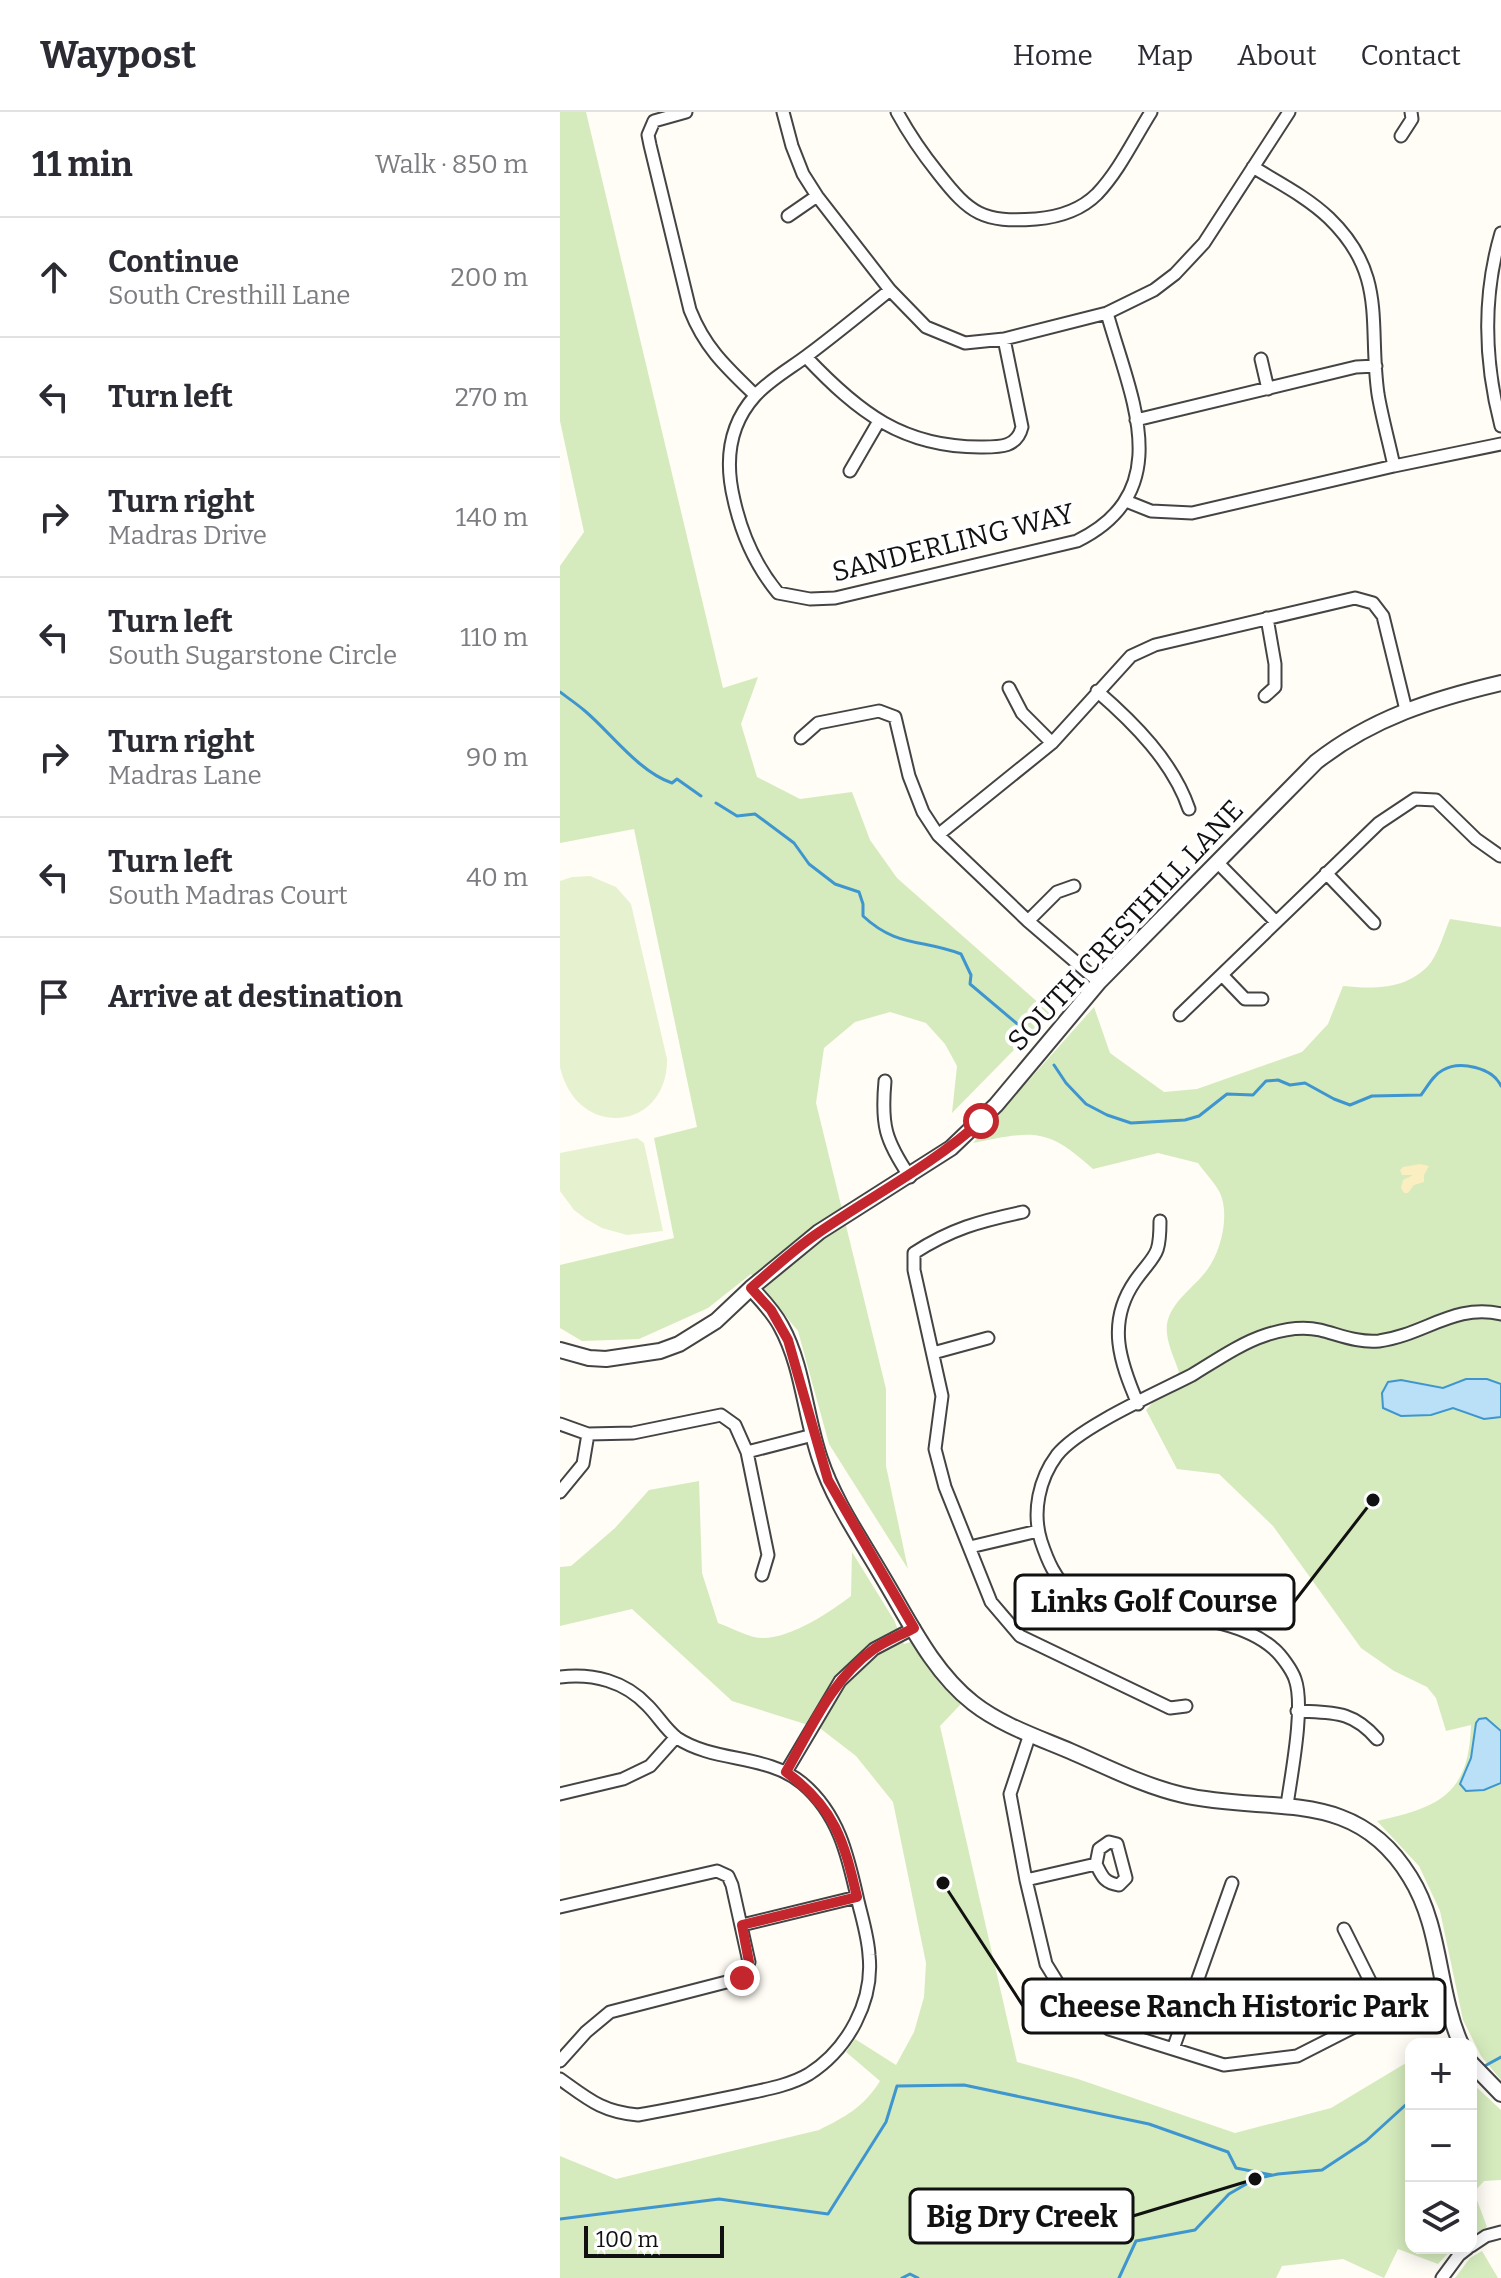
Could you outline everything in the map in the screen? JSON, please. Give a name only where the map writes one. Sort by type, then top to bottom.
[{"type":"street","points":[[686,112],[654,121],[648,135],[653,160],[696,326],[710,350],[755,395]]},
{"type":"street","points":[[783,112],[803,174],[890,290],[926,327],[965,343],[1004,339],[1107,313],[1154,290],[1191,259],[1204,243],[1289,112]]},
{"type":"street","points":[[897,112],[913,142],[960,202],[973,211],[1000,220],[1062,215],[1080,207],[1108,181],[1151,112]]},
{"type":"street","points":[[1401,136],[1412,119],[1411,112]]},
{"type":"street","points":[[1253,167],[1313,204],[1329,218],[1354,248],[1363,265],[1373,296],[1378,394],[1394,466]]},
{"type":"street","points":[[788,216],[817,196]]},
{"type":"street","points":[[1501,233],[1485,323],[1492,392],[1501,426]]},
{"type":"street","name":"SANDERLING WAY","points":[[890,290],[755,395],[730,442],[731,485],[749,550],[761,573],[778,593],[810,599],[835,598],[1077,541],[1108,523],[1126,501],[1139,471],[1140,450],[1136,420],[1107,313]]},
{"type":"street","points":[[806,357],[836,389],[879,421],[919,440],[966,447],[1012,444],[1022,427],[1004,339]]},
{"type":"street","points":[[1261,359],[1268,389]]},
{"type":"street","points":[[1136,420],[1356,367],[1376,366]]},
{"type":"street","points":[[850,471],[879,421]]},
{"type":"street","points":[[1126,501],[1151,511],[1192,513],[1501,444]]},
{"type":"street","points":[[938,835],[1052,743],[1131,656],[1155,645],[1355,598],[1373,603],[1383,616],[1406,710]]},
{"type":"street","points":[[1265,696],[1275,687],[1275,664],[1267,618]]},
{"type":"street","name":"SOUTH CRESTHILL LANE","points":[[560,1350],[606,1359],[660,1351],[697,1334],[716,1321],[819,1232],[910,1177],[951,1148],[981,1121],[1099,982],[1316,762],[1365,728],[1406,710],[1501,683]]},
{"type":"street","points":[[1009,688],[1022,713],[1052,743]]},
{"type":"street","points":[[1097,691],[1133,723],[1182,787],[1189,809]]},
{"type":"street","points":[[801,738],[818,723],[879,711],[895,717],[909,776],[923,812],[938,835],[1028,921],[1099,982]]},
{"type":"street","points":[[1180,1015],[1379,823],[1415,799],[1436,800],[1476,839],[1500,856]]},
{"type":"street","points":[[1217,862],[1275,921]]},
{"type":"street","points":[[1326,873],[1374,923]]},
{"type":"street","points":[[1028,921],[1057,892],[1074,886]]},
{"type":"street","points":[[1222,975],[1245,999],[1262,999]]},
{"type":"street","points":[[885,1081],[882,1113],[890,1147],[910,1177]]},
{"type":"street","points":[[1023,1212],[973,1222],[939,1236],[914,1253],[914,1270],[942,1396],[935,1449],[945,1487],[991,1602],[1020,1636],[1170,1708],[1186,1706]]},
{"type":"street","points":[[1138,1404],[1120,1358],[1118,1331],[1122,1306],[1133,1284],[1160,1249],[1160,1221]]},
{"type":"street","points":[[751,1288],[771,1310],[788,1340],[828,1480],[945,1676],[966,1698],[996,1718],[1162,1790],[1208,1799],[1317,1809],[1369,1832],[1399,1861],[1429,1917],[1450,2015],[1459,2038]]},
{"type":"street","points":[[1287,1805],[1297,1711],[1295,1679],[1275,1649],[1250,1634],[1220,1623],[1134,1612],[1071,1592],[1049,1564],[1038,1531],[1039,1487],[1057,1454],[1083,1432],[1260,1337],[1296,1328],[1319,1330],[1349,1339],[1378,1341],[1415,1332],[1458,1313],[1482,1309],[1501,1314]]},
{"type":"street","points":[[933,1353],[988,1338]]},
{"type":"street","points":[[560,1424],[588,1434],[633,1433],[721,1415],[735,1425],[747,1452],[768,1555],[762,1575]]},
{"type":"street","points":[[560,1492],[583,1464],[588,1434]]},
{"type":"street","points":[[747,1452],[813,1435]]},
{"type":"street","points":[[970,1547],[1038,1531]]},
{"type":"street","points":[[1091,1600],[1098,1588]]},
{"type":"street","points":[[786,1772],[820,1710],[840,1681],[874,1649],[914,1628]]},
{"type":"street","points":[[560,1677],[591,1676],[616,1683],[645,1703],[676,1737],[699,1749],[786,1772],[811,1792],[831,1816],[846,1851],[869,1954],[869,1979],[864,2002],[846,2040],[809,2073],[775,2087],[638,2115],[597,2106],[560,2079]]},
{"type":"street","points":[[1297,1711],[1342,1714],[1364,1724],[1377,1739]]},
{"type":"street","points":[[1030,1734],[1010,1794],[1046,1964],[1067,1998],[1109,2029],[1224,2065],[1297,2056],[1407,2000],[1444,1988]]},
{"type":"street","points":[[560,1794],[623,1779],[650,1766],[676,1737]]},
{"type":"street","points":[[1026,1880],[1096,1864]]},
{"type":"street","points":[[560,1907],[717,1871],[728,1876],[749,1962],[742,1978],[610,2012],[586,2032],[560,2061]]},
{"type":"street","points":[[1173,2049],[1232,1883]]},
{"type":"street","points":[[742,1925],[857,1897]]},
{"type":"street","points":[[1344,1929],[1385,2011]]},
{"type":"street","points":[[1477,2069],[1501,2094]]},
{"type":"street","points":[[1477,2242],[1501,2232]]},
{"type":"street","points":[[1442,2278],[1462,2254]]},
{"type":"green space","points":[[560,112],[586,112],[723,688],[758,677],[741,724],[757,777],[800,799],[852,792],[870,840],[897,878],[1050,1013],[952,1113],[957,1066],[945,1044],[926,1023],[890,1012],[855,1022],[824,1048],[816,1103],[886,1389],[886,1466],[908,1569],[829,1444],[798,1331],[751,1274],[708,1308],[639,1339],[582,1341],[560,1328],[560,1265],[674,1238],[654,1138],[697,1127],[634,829],[560,843],[560,566],[584,532],[560,421]]},
{"type":"green space","points":[[590,876],[616,887],[631,904],[667,1059],[663,1083],[653,1101],[638,1113],[620,1118],[602,1116],[584,1107],[570,1091],[560,1067],[560,881]]},
{"type":"green space","points":[[1450,919],[1501,927],[1501,2080],[1481,2056],[1477,2038],[1472,2038],[1463,2020],[1440,1911],[1419,1866],[1377,1821],[1418,1810],[1446,1794],[1464,1768],[1471,1725],[1446,1731],[1436,1698],[1427,1687],[1394,1671],[1361,1648],[1273,1526],[1219,1474],[1177,1469],[1146,1410],[1179,1372],[1169,1342],[1167,1324],[1173,1308],[1207,1270],[1216,1253],[1224,1222],[1223,1202],[1218,1189],[1198,1163],[1158,1153],[1093,1169],[1064,1146],[1036,1135],[973,1143],[1094,1007],[1110,1053],[1164,1092],[1197,1089],[1302,1052],[1328,1024],[1343,986],[1366,988],[1399,984],[1419,974],[1435,956]]},
{"type":"green space","points":[[637,1138],[644,1143],[663,1231],[627,1235],[602,1228],[574,1210],[560,1191],[560,1153]]},
{"type":"green space","points":[[699,1481],[702,1573],[718,1623],[750,1636],[766,1638],[805,1626],[851,1596],[852,1552],[894,1620],[904,1644],[911,1642],[941,1685],[961,1704],[940,1726],[1017,2062],[1078,2079],[1235,2133],[1331,2108],[1405,2064],[1405,2252],[1398,2249],[1384,2278],[1343,2259],[1282,2266],[1276,2278],[560,2278],[560,2156],[616,2179],[819,2130],[853,2110],[880,2081],[846,2052],[855,2039],[896,2065],[914,2032],[924,1997],[926,1963],[893,1802],[856,1756],[821,1729],[732,1701],[632,1609],[560,1626],[560,1567],[571,1566],[615,1528],[649,1490]]},
{"type":"green space","points":[[1477,2088],[1501,2110],[1501,2180],[1484,2181],[1477,2189]]},
{"type":"green space","points":[[1477,2200],[1487,2227],[1477,2233]]},
{"type":"green space","points":[[1482,2251],[1498,2278],[1455,2278],[1470,2258]]},
{"type":"green space","points":[[1411,2254],[1447,2254],[1438,2264]]},
{"type":"sand","points":[[1420,1164],[1429,1166],[1424,1182],[1404,1193],[1401,1188],[1403,1180],[1413,1175],[1402,1175],[1400,1170]]},
{"type":"water","points":[[1466,1379],[1487,1379],[1501,1384],[1501,1417],[1484,1419],[1453,1408],[1431,1415],[1401,1416],[1383,1408],[1382,1393],[1388,1382],[1401,1380],[1443,1388]]},
{"type":"water","points":[[1486,1718],[1501,1731],[1501,1783],[1484,1790],[1466,1791],[1460,1784],[1471,1758],[1476,1723]]},
{"type":"waterway","points":[[560,692],[648,770],[672,783],[677,779],[701,796]]},
{"type":"waterway","points":[[716,803],[737,816],[755,814],[794,843],[809,864],[835,884],[859,892],[863,916],[875,926],[898,938],[961,954],[971,975],[970,984],[1028,1033]]},
{"type":"waterway","points":[[1054,1065],[1086,1104],[1131,1123],[1185,1120],[1199,1116],[1227,1094],[1253,1095],[1266,1081],[1278,1080],[1290,1085],[1305,1083],[1350,1105],[1372,1096],[1421,1095],[1439,1072],[1450,1067],[1467,1066],[1484,1070],[1501,1086]]},
{"type":"waterway","points":[[1481,2068],[1501,2057]]},
{"type":"waterway","points":[[560,2219],[719,2199],[828,2214],[886,2122],[897,2086],[964,2085],[1149,2124],[1228,2152],[1236,2168],[1272,2175]]},
{"type":"waterway","points":[[1119,2278],[1136,2241],[1195,2230],[1229,2194],[1255,2179],[1322,2170],[1366,2141],[1405,2105]]},
{"type":"waterway","points":[[902,2278],[910,2274],[918,2278]]},
{"type":"place","name":"Links Golf Course","points":[[1373,1500]]},
{"type":"place","name":"Cheese Ranch Historic Park","points":[[943,1883]]},
{"type":"place","name":"Big Dry Creek","points":[[1255,2179]]},
{"type":"route","points":[[742,1978],[749,1962],[742,1925],[857,1897],[838,1828],[820,1801],[786,1772],[820,1710],[840,1681],[874,1649],[914,1628],[828,1480],[788,1340],[771,1310],[751,1288],[819,1232],[910,1177],[951,1148],[981,1121]]}]
